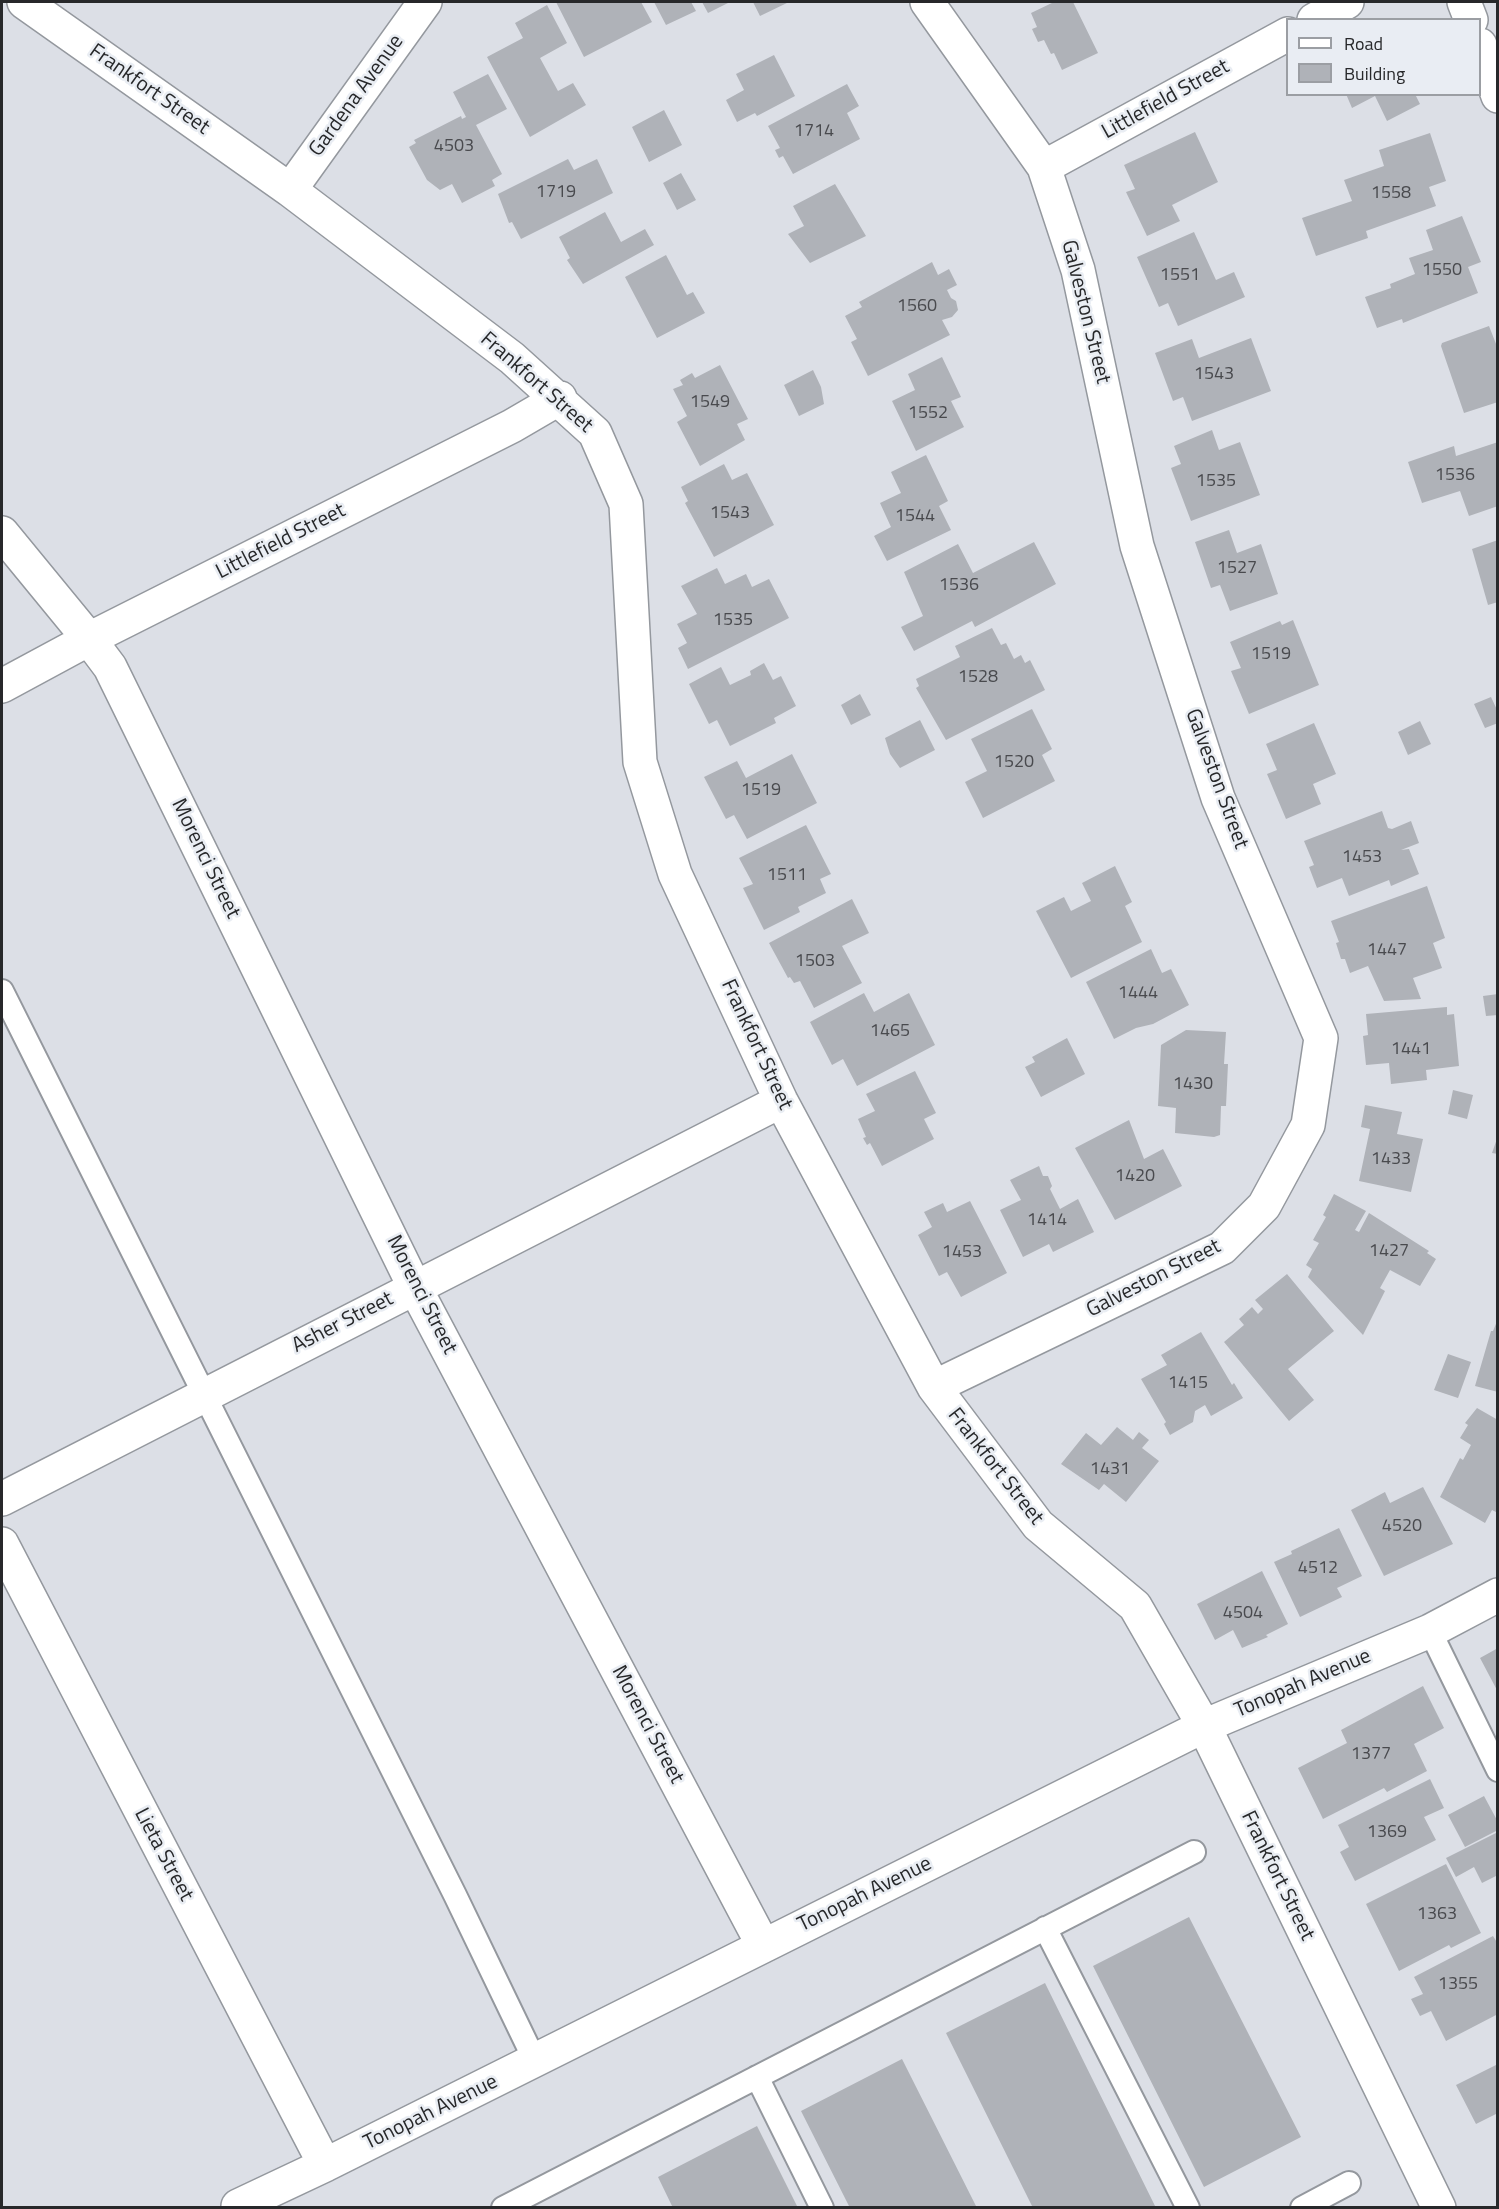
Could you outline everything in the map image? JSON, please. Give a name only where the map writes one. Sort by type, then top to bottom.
[{"type":"street","name":"Frankfort Street","points":[[24,2],[290,190],[512,358],[560,398],[595,433],[626,504],[640,762],[675,874],[781,1101],[934,1387],[1038,1525],[1135,1606],[1204,1726],[1439,2208]]},
{"type":"street","name":"Gardena Avenue","points":[[290,190],[425,2]]},
{"type":"street","name":"Galveston Street","points":[[927,2],[1044,167],[1078,270],[1141,556],[1218,798],[1321,1038],[1308,1125],[1264,1206],[1222,1248],[934,1387]]},
{"type":"street","points":[[1318,18],[1347,2]]},
{"type":"street","points":[[1464,2],[1470,18]]},
{"type":"street","name":"Littlefield Street","points":[[1044,167],[1286,35]]},
{"type":"street","points":[[1481,51],[1497,96]]},
{"type":"street","name":"Littlefield Street","points":[[2,686],[89,639],[502,432],[560,398]]},
{"type":"street","name":"Morenci Street","points":[[2,533],[110,667],[414,1286],[763,1945]]},
{"type":"street","name":"Asher Street","points":[[2,1498],[414,1286],[781,1101]]},
{"type":"street","name":"Lieta Street","points":[[2,1544],[325,2165]]},
{"type":"street","name":"Tonopah Avenue","points":[[238,2206],[535,2061],[1204,1726],[1430,1631],[1497,1595]]},
{"type":"lane","points":[[2,991],[455,1895],[535,2061]]},
{"type":"lane","points":[[1430,1631],[1497,1770]]},
{"type":"lane","points":[[503,2208],[1194,1852]]},
{"type":"lane","points":[[1045,1928],[1188,2208]]},
{"type":"lane","points":[[757,2077],[822,2208]]},
{"type":"lane","points":[[1302,2208],[1349,2183]]},
{"type":"building","points":[[556,2],[641,2],[652,22],[584,57]]},
{"type":"building","points":[[654,2],[691,2],[696,11],[666,25]]},
{"type":"building","points":[[702,2],[730,2],[708,13]]},
{"type":"building","points":[[753,2],[789,2],[760,16]]},
{"type":"building","points":[[1054,2],[1073,2],[1098,53],[1062,70],[1054,53],[1051,54],[1044,40],[1038,42],[1032,29],[1037,27],[1031,13]]},
{"type":"building","points":[[547,5],[567,43],[540,58],[558,91],[573,83],[586,105],[530,137],[487,57],[523,38],[515,23]]},
{"type":"building","points":[[774,55],[795,96],[757,116],[755,113],[737,122],[726,100],[744,90],[736,74]]},
{"type":"building","points":[[488,74],[507,109],[476,125],[502,174],[492,180],[495,186],[462,203],[452,184],[440,190],[427,180],[409,147],[416,143],[414,140],[461,116],[462,119],[466,117],[453,92]]},
{"type":"building","points":[[847,84],[859,106],[847,113],[860,139],[793,174],[783,156],[779,158],[775,150],[780,148],[768,126]]},
{"type":"building","points":[[1347,96],[1375,96],[1352,108]]},
{"type":"building","points":[[1375,96],[1416,96],[1420,104],[1387,121]]},
{"type":"building","points":[[664,110],[682,145],[649,162],[632,127]]},
{"type":"building","points":[[1195,132],[1218,182],[1172,205],[1180,221],[1147,236],[1126,192],[1135,189],[1124,165]]},
{"type":"building","points":[[1430,133],[1446,181],[1429,187],[1436,206],[1366,231],[1368,238],[1316,256],[1302,218],[1352,201],[1344,180],[1384,166],[1379,150]]},
{"type":"building","points":[[568,159],[574,170],[597,159],[613,193],[521,239],[512,222],[509,223],[498,194]]},
{"type":"building","points":[[681,173],[696,200],[677,210],[663,183]]},
{"type":"building","points":[[835,184],[866,236],[810,263],[788,234],[804,226],[793,206]]},
{"type":"building","points":[[605,212],[621,242],[645,229],[654,245],[583,284],[567,260],[570,258],[559,237]]},
{"type":"building","points":[[1462,216],[1481,262],[1468,267],[1478,293],[1403,323],[1402,319],[1377,328],[1365,297],[1391,288],[1390,284],[1415,274],[1409,258],[1433,250],[1426,230]]},
{"type":"building","points":[[1194,232],[1216,280],[1234,272],[1245,297],[1178,326],[1168,303],[1159,307],[1137,257]]},
{"type":"building","points":[[666,255],[687,295],[693,292],[705,313],[657,338],[625,277]]},
{"type":"building","points":[[932,262],[938,275],[949,269],[957,285],[947,290],[951,298],[956,301],[958,310],[952,317],[942,320],[950,335],[868,376],[851,342],[857,339],[845,316],[862,307],[859,302]]},
{"type":"building","points":[[1489,326],[1498,349],[1498,402],[1464,413],[1441,346],[1442,343]]},
{"type":"building","points":[[1251,338],[1271,391],[1192,421],[1183,397],[1173,401],[1155,353],[1192,339],[1199,358]]},
{"type":"building","points":[[942,357],[961,397],[951,401],[964,427],[916,451],[892,401],[915,390],[908,374]]},
{"type":"building","points":[[720,365],[748,419],[737,424],[745,440],[700,466],[677,422],[687,416],[673,389],[683,385],[680,380],[692,373],[695,378]]},
{"type":"building","points":[[813,370],[821,387],[824,404],[799,416],[784,385]]},
{"type":"building","points":[[1212,430],[1219,450],[1240,442],[1260,495],[1191,521],[1171,468],[1181,464],[1174,446]]},
{"type":"building","points":[[1498,442],[1498,506],[1469,516],[1460,491],[1422,503],[1408,462],[1454,446],[1456,456]]},
{"type":"building","points":[[926,455],[948,501],[939,506],[951,530],[887,561],[874,536],[891,527],[880,503],[901,493],[891,472]]},
{"type":"building","points":[[724,464],[732,480],[747,473],[774,525],[714,557],[685,503],[688,501],[681,487]]},
{"type":"building","points":[[1229,530],[1237,553],[1261,544],[1278,594],[1230,611],[1220,585],[1211,588],[1195,542]]},
{"type":"building","points":[[1498,540],[1498,602],[1488,605],[1472,549]]},
{"type":"building","points":[[1034,542],[1056,584],[975,627],[972,621],[914,651],[901,627],[923,616],[904,572],[958,544],[973,573]]},
{"type":"building","points":[[717,568],[725,584],[746,574],[752,587],[769,579],[789,618],[688,669],[678,648],[687,643],[677,624],[697,614],[681,586]]},
{"type":"building","points":[[1293,620],[1319,685],[1249,714],[1231,671],[1241,668],[1230,642],[1280,621],[1282,625]]},
{"type":"building","points":[[992,628],[1001,645],[1006,643],[1014,659],[1021,655],[1025,663],[1030,660],[1045,690],[946,740],[916,688],[919,686],[916,679],[960,657],[955,646]]},
{"type":"building","points":[[764,663],[773,680],[781,676],[796,706],[774,718],[776,723],[730,746],[717,720],[709,724],[689,684],[721,667],[730,685],[751,675],[750,671]]},
{"type":"building","points":[[860,694],[871,715],[851,725],[841,705]]},
{"type":"building","points":[[1491,697],[1498,712],[1498,723],[1485,728],[1474,704]]},
{"type":"building","points":[[1032,709],[1052,749],[1042,755],[1055,781],[983,818],[965,782],[987,771],[971,739]]},
{"type":"building","points":[[920,720],[935,750],[900,768],[890,754],[885,738]]},
{"type":"building","points":[[1420,721],[1431,744],[1408,755],[1398,732]]},
{"type":"building","points":[[1314,723],[1336,774],[1313,784],[1321,804],[1286,819],[1267,774],[1277,770],[1266,744]]},
{"type":"building","points":[[792,754],[817,803],[747,839],[734,815],[726,819],[704,777],[737,761],[746,778]]},
{"type":"building","points":[[1382,811],[1388,828],[1392,829],[1411,821],[1419,843],[1401,850],[1409,849],[1419,874],[1391,886],[1389,880],[1349,896],[1342,878],[1317,888],[1309,867],[1314,865],[1304,841]]},
{"type":"building","points":[[806,825],[831,874],[820,879],[826,893],[798,907],[800,912],[764,930],[743,888],[753,884],[739,858]]},
{"type":"building","points":[[1115,866],[1132,902],[1125,906],[1142,942],[1071,978],[1036,911],[1064,897],[1071,911],[1091,901],[1082,883]]},
{"type":"building","points":[[1427,886],[1445,938],[1433,943],[1442,968],[1413,978],[1421,999],[1384,1001],[1368,966],[1350,973],[1345,959],[1341,959],[1336,943],[1339,942],[1331,921]]},
{"type":"building","points":[[852,899],[869,933],[842,946],[862,983],[814,1008],[800,981],[794,983],[790,977],[788,978],[769,943]]},
{"type":"building","points":[[1151,949],[1162,973],[1171,969],[1189,1005],[1153,1024],[1136,1028],[1114,1039],[1086,982]]},
{"type":"building","points":[[864,993],[874,1012],[909,993],[935,1045],[857,1086],[843,1059],[832,1065],[810,1022]]},
{"type":"building","points":[[1498,994],[1498,1015],[1486,1016],[1483,996]]},
{"type":"building","points":[[1447,1007],[1447,1015],[1454,1014],[1459,1066],[1426,1070],[1427,1080],[1391,1084],[1389,1063],[1366,1065],[1363,1036],[1368,1035],[1366,1014]]},
{"type":"building","points":[[1186,1030],[1226,1032],[1224,1064],[1228,1064],[1226,1106],[1221,1106],[1220,1135],[1214,1137],[1175,1133],[1176,1108],[1158,1106],[1161,1045]]},
{"type":"building","points":[[1067,1038],[1085,1074],[1041,1097],[1025,1067],[1035,1062],[1032,1057]]},
{"type":"building","points":[[915,1071],[936,1113],[924,1119],[934,1139],[882,1166],[870,1143],[867,1145],[863,1138],[866,1137],[858,1119],[875,1111],[866,1094]]},
{"type":"building","points":[[1453,1090],[1473,1095],[1467,1119],[1448,1114]]},
{"type":"building","points":[[1365,1105],[1402,1112],[1397,1134],[1423,1139],[1411,1192],[1359,1181],[1370,1129],[1361,1127]]},
{"type":"building","points":[[1129,1120],[1144,1159],[1163,1149],[1182,1186],[1115,1220],[1075,1148]]},
{"type":"building","points":[[1498,1136],[1498,1154],[1492,1153]]},
{"type":"building","points":[[1039,1166],[1043,1176],[1048,1176],[1052,1186],[1050,1189],[1060,1209],[1078,1199],[1094,1232],[1053,1252],[1049,1244],[1023,1257],[1000,1210],[1021,1200],[1010,1180]]},
{"type":"building","points":[[1334,1194],[1366,1211],[1355,1230],[1359,1232],[1369,1213],[1429,1251],[1427,1253],[1436,1259],[1420,1286],[1390,1270],[1380,1288],[1385,1291],[1363,1335],[1308,1277],[1312,1269],[1306,1265],[1319,1243],[1313,1240],[1326,1217],[1323,1215]]},
{"type":"building","points":[[970,1201],[1007,1273],[961,1297],[947,1272],[939,1276],[918,1235],[932,1227],[924,1212],[943,1203],[947,1212]]},
{"type":"building","points":[[1287,1274],[1334,1331],[1288,1369],[1314,1400],[1289,1421],[1224,1342],[1244,1325],[1239,1319],[1252,1307],[1258,1314],[1263,1309],[1255,1300]]},
{"type":"building","points":[[1498,1319],[1498,1392],[1475,1386],[1491,1331]]},
{"type":"building","points":[[1201,1332],[1232,1385],[1234,1383],[1243,1398],[1211,1416],[1205,1405],[1195,1411],[1193,1422],[1170,1435],[1164,1424],[1166,1422],[1141,1379],[1167,1365],[1161,1355]]},
{"type":"building","points":[[1448,1354],[1471,1362],[1458,1398],[1434,1390]]},
{"type":"building","points":[[1477,1408],[1498,1420],[1498,1513],[1492,1510],[1485,1523],[1440,1497],[1460,1458],[1463,1460],[1471,1445],[1460,1438],[1468,1425],[1465,1423]]},
{"type":"building","points":[[1117,1427],[1133,1440],[1139,1432],[1149,1440],[1142,1448],[1159,1461],[1126,1502],[1104,1484],[1099,1490],[1061,1464],[1086,1433],[1101,1445]]},
{"type":"building","points":[[1423,1487],[1453,1544],[1384,1576],[1351,1510],[1385,1492],[1390,1503]]},
{"type":"building","points":[[1339,1528],[1362,1576],[1337,1588],[1342,1597],[1300,1617],[1274,1562],[1292,1554],[1291,1551]]},
{"type":"building","points":[[1262,1571],[1288,1624],[1266,1635],[1268,1637],[1242,1648],[1233,1630],[1215,1640],[1197,1604]]},
{"type":"building","points":[[1498,1648],[1498,1692],[1480,1658]]},
{"type":"building","points":[[1423,1686],[1444,1728],[1414,1744],[1427,1771],[1387,1792],[1384,1788],[1323,1819],[1298,1768],[1347,1743],[1341,1730]]},
{"type":"building","points":[[1430,1779],[1444,1808],[1424,1817],[1436,1840],[1355,1881],[1340,1852],[1349,1847],[1338,1825]]},
{"type":"building","points":[[1484,1796],[1498,1822],[1498,1830],[1465,1847],[1448,1815]]},
{"type":"building","points":[[1498,1832],[1498,1875],[1482,1883],[1474,1867],[1456,1877],[1446,1858]]},
{"type":"building","points":[[1446,1864],[1481,1933],[1451,1948],[1449,1945],[1399,1971],[1366,1904]]},
{"type":"building","points":[[1189,1917],[1301,2137],[1204,2187],[1093,1966]]},
{"type":"building","points":[[1493,1936],[1498,1944],[1498,2014],[1446,2041],[1431,2011],[1420,2016],[1411,1999],[1423,1994],[1414,1977]]},
{"type":"building","points":[[1045,1983],[1156,2208],[1033,2208],[946,2033]]},
{"type":"building","points":[[902,2059],[977,2208],[850,2208],[801,2111]]},
{"type":"building","points":[[1498,2064],[1498,2113],[1476,2124],[1456,2085]]},
{"type":"building","points":[[757,2126],[798,2208],[673,2208],[658,2177]]}]
